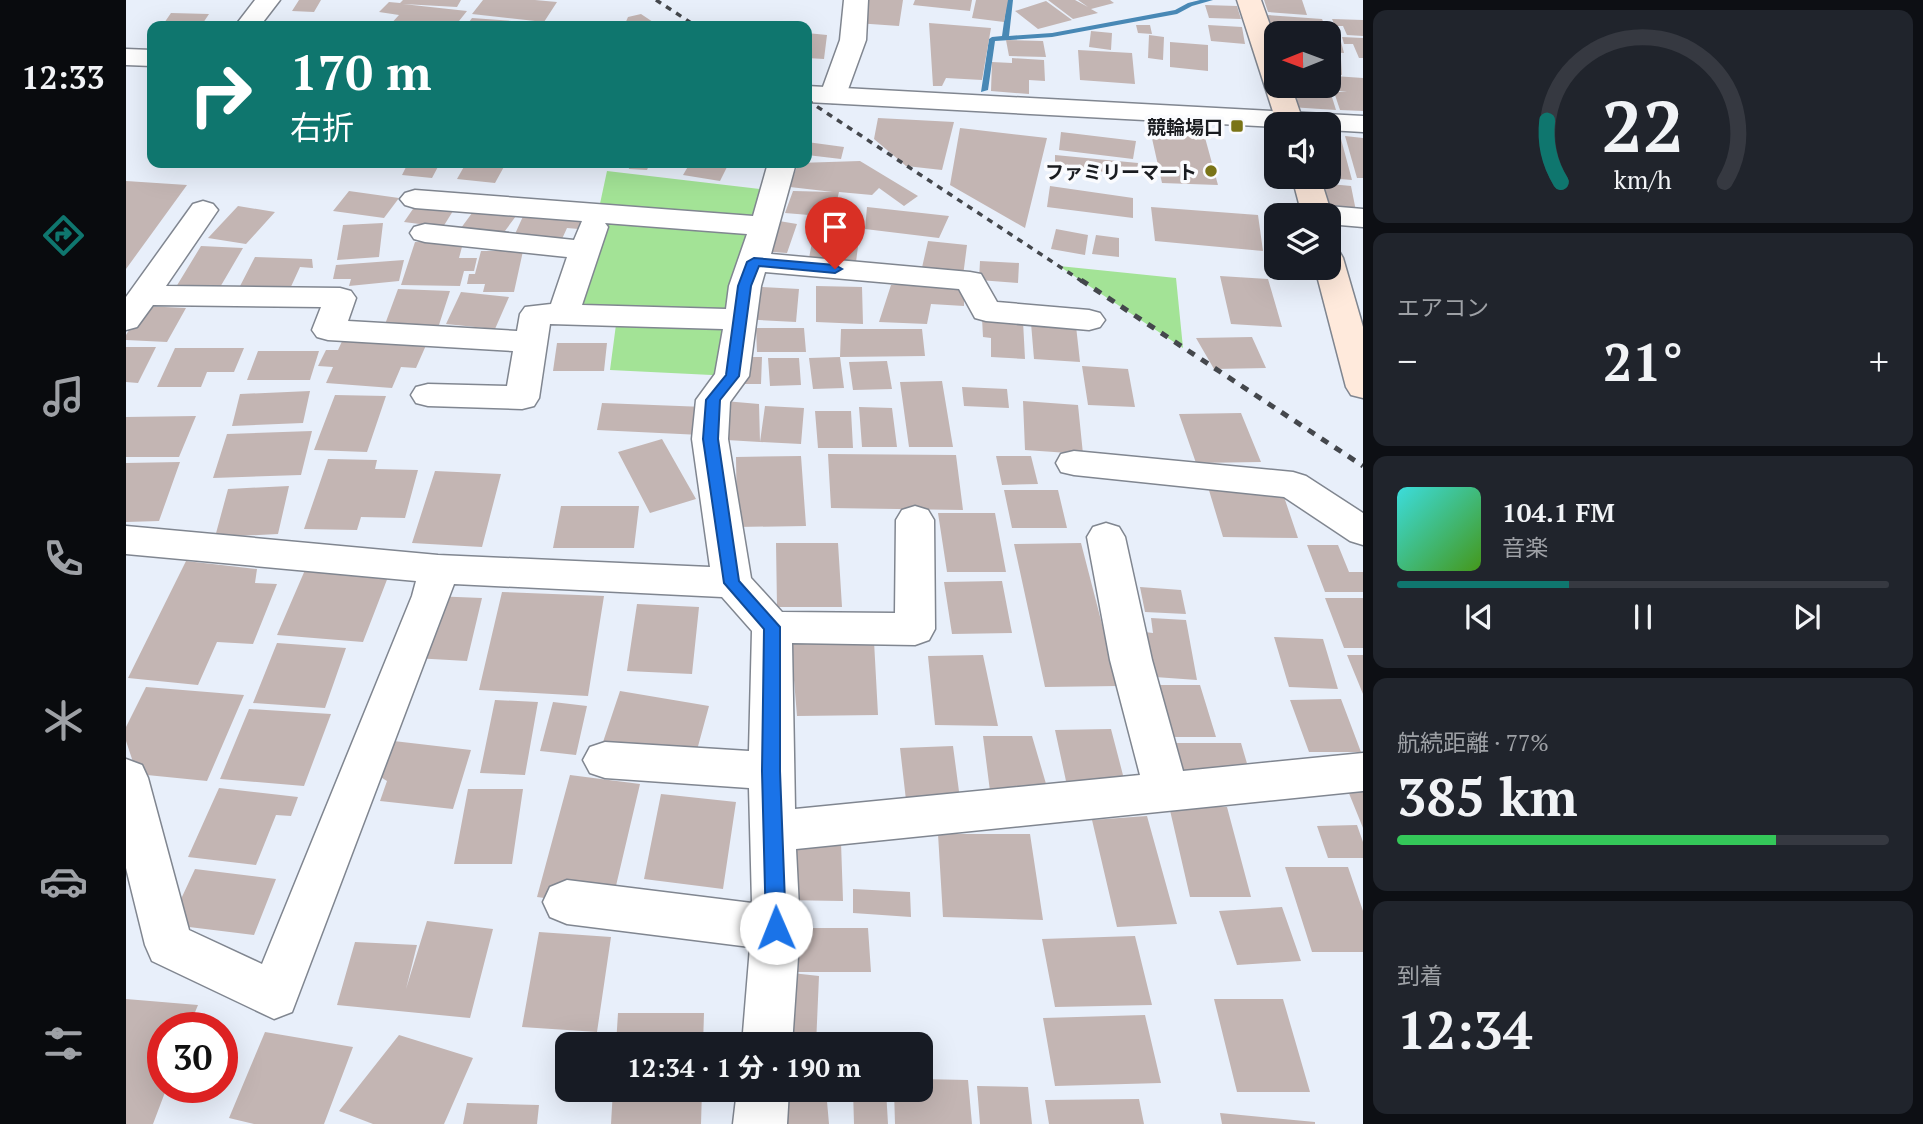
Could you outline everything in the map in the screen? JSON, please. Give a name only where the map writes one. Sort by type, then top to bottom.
[{"type":"main road","points":[[1249,0],[1264,44]]},
{"type":"main road","points":[[1337,280],[1354,322],[1363,387]]},
{"type":"street","points":[[251,21],[268,0]]},
{"type":"street","points":[[856,0],[853,40],[820,94],[1264,120]]},
{"type":"street","points":[[126,57],[147,58]]},
{"type":"street","points":[[1341,123],[1363,124]]},
{"type":"street","points":[[767,1032],[776,928],[771,771],[772,627],[732,583],[710,439],[713,400],[732,376],[745,286],[781,168]]},
{"type":"street","points":[[415,199],[764,226]]},
{"type":"street","points":[[134,308],[202,210]]},
{"type":"street","points":[[564,315],[598,213]]},
{"type":"street","points":[[1341,217],[1363,218]]},
{"type":"street","points":[[425,233],[585,250]]},
{"type":"street","points":[[754,262],[971,281],[986,311],[1088,320]]},
{"type":"street","points":[[134,308],[340,298],[328,330],[531,342]]},
{"type":"street","points":[[428,395],[522,398],[536,314],[740,319]]},
{"type":"street","points":[[1074,463],[1293,485],[1363,531]]},
{"type":"street","points":[[772,627],[915,629],[915,520]]},
{"type":"street","points":[[1106,537],[1131,660],[1166,790]]},
{"type":"street","points":[[126,540],[438,569],[732,583]]},
{"type":"street","points":[[126,778],[140,887],[169,945],[274,995],[432,596],[438,569]]},
{"type":"street","points":[[605,760],[771,771]]},
{"type":"street","points":[[775,831],[1363,772]]},
{"type":"street","points":[[567,902],[776,928]]},
{"type":"street","points":[[760,1124],[762,1102]]},
{"type":"green space","points":[[607,171],[776,191],[732,376],[610,370],[617,317],[563,315],[598,213]]},
{"type":"green space","points":[[1059,266],[1176,278],[1183,348]]},
{"type":"building","points":[[299,0],[321,0],[314,12],[292,11]]},
{"type":"building","points":[[403,0],[461,0],[457,7],[403,4],[467,11],[459,21],[394,21],[399,15],[379,12],[389,2],[400,3]]},
{"type":"building","points":[[483,0],[557,2],[545,21],[472,14]]},
{"type":"building","points":[[861,0],[903,0],[899,26],[856,23]]},
{"type":"building","points":[[915,0],[972,0],[970,11],[913,5]]},
{"type":"building","points":[[976,0],[1008,0],[1004,22],[972,18]]},
{"type":"building","points":[[1048,0],[1075,0],[1088,7],[1078,0],[1110,0],[1114,3],[1091,9],[1098,13],[1073,19]]},
{"type":"building","points":[[1264,0],[1302,0],[1307,15],[1268,12]]},
{"type":"building","points":[[1046,1],[1072,20],[1038,29],[1015,11]]},
{"type":"building","points":[[1205,5],[1237,6],[1241,19],[1209,18]]},
{"type":"building","points":[[171,13],[209,14],[204,21],[165,21]]},
{"type":"building","points":[[641,14],[652,21],[626,21],[628,17]]},
{"type":"building","points":[[1267,15],[1323,21],[1269,21]]},
{"type":"building","points":[[472,18],[512,21],[470,21]]},
{"type":"building","points":[[1332,19],[1363,20],[1363,36],[1347,35],[1341,21]]},
{"type":"building","points":[[929,23],[991,28],[982,80],[946,78],[942,86],[933,86]]},
{"type":"building","points":[[1136,25],[1150,25],[1152,34],[1138,33]]},
{"type":"building","points":[[1208,25],[1242,27],[1245,44],[1211,41]]},
{"type":"building","points":[[1091,31],[1112,33],[1111,50],[1089,47]]},
{"type":"building","points":[[812,34],[827,35],[824,59],[812,58]]},
{"type":"building","points":[[1149,35],[1164,37],[1163,60],[1148,58]]},
{"type":"building","points":[[1342,37],[1363,38],[1363,58],[1359,58],[1353,44],[1344,44]]},
{"type":"building","points":[[1006,40],[1043,41],[1046,57],[1009,56]]},
{"type":"building","points":[[1170,42],[1208,45],[1208,71],[1170,67]]},
{"type":"building","points":[[1078,50],[1132,53],[1135,84],[1080,80]]},
{"type":"building","points":[[1012,58],[1044,60],[1045,81],[1029,80],[1029,94],[991,91],[992,62],[1012,63]]},
{"type":"building","points":[[1341,76],[1363,78],[1363,111],[1340,110],[1336,98],[1341,98],[1341,92],[1347,92],[1341,91]]},
{"type":"building","points":[[1288,98],[1332,98],[1336,110],[1290,107]]},
{"type":"building","points":[[878,118],[954,122],[942,170],[906,166],[874,139]]},
{"type":"building","points":[[960,128],[1047,138],[1025,228],[950,185]]},
{"type":"building","points":[[1061,132],[1136,141],[1133,159],[1059,150]]},
{"type":"building","points":[[1151,134],[1204,134],[1218,185],[1162,183]]},
{"type":"building","points":[[1345,136],[1363,138],[1363,178],[1357,178]]},
{"type":"building","points":[[1341,139],[1352,180],[1341,179]]},
{"type":"building","points":[[812,143],[844,147],[841,159],[812,156]]},
{"type":"building","points":[[1055,155],[1138,163],[1136,175],[1055,167]]},
{"type":"building","points":[[860,161],[918,196],[904,206],[879,188],[872,195],[839,192],[833,217],[785,213],[793,191],[833,192],[790,187],[796,168],[812,168],[812,163]]},
{"type":"building","points":[[406,168],[437,168],[432,178],[402,175]]},
{"type":"building","points":[[463,168],[503,168],[495,183],[457,179]]},
{"type":"building","points":[[687,168],[726,168],[720,181],[683,175]]},
{"type":"building","points":[[126,181],[187,185],[126,269]]},
{"type":"building","points":[[1050,186],[1133,198],[1133,218],[1047,207]]},
{"type":"building","points":[[1351,186],[1356,211],[1341,210],[1341,203],[1324,203],[1321,189]]},
{"type":"building","points":[[349,191],[399,198],[384,218],[333,211]]},
{"type":"building","points":[[238,206],[275,212],[246,244],[208,238]]},
{"type":"building","points":[[415,206],[453,211],[443,227],[404,222]]},
{"type":"building","points":[[867,207],[949,216],[939,238],[865,229]]},
{"type":"building","points":[[1151,207],[1258,215],[1263,251],[1155,241]]},
{"type":"building","points":[[475,209],[516,216],[502,235],[461,228]]},
{"type":"building","points":[[525,212],[584,218],[579,229],[567,228],[562,239],[515,234]]},
{"type":"building","points":[[767,219],[797,224],[787,253],[757,251]]},
{"type":"building","points":[[383,223],[379,257],[337,260],[343,225]]},
{"type":"building","points":[[815,227],[860,231],[856,262],[809,258]]},
{"type":"building","points":[[1056,229],[1088,235],[1085,255],[1051,249]]},
{"type":"building","points":[[1096,235],[1119,238],[1119,257],[1092,254]]},
{"type":"building","points":[[928,241],[967,245],[963,276],[921,272]]},
{"type":"building","points":[[415,242],[463,243],[459,258],[477,258],[474,271],[464,271],[460,286],[401,285]]},
{"type":"building","points":[[201,246],[243,248],[219,289],[176,287]]},
{"type":"building","points":[[481,251],[523,251],[514,292],[483,292],[485,284],[467,284],[469,274],[475,274]]},
{"type":"building","points":[[255,257],[312,259],[313,268],[300,267],[289,291],[238,290]]},
{"type":"building","points":[[404,260],[399,281],[349,286],[351,279],[333,279],[336,265]]},
{"type":"building","points":[[980,261],[1019,263],[1018,283],[979,280]]},
{"type":"building","points":[[1220,276],[1268,280],[1282,327],[1231,324]]},
{"type":"building","points":[[891,285],[935,285],[964,290],[964,306],[931,304],[927,324],[879,322]]},
{"type":"building","points":[[745,286],[799,289],[796,322],[740,319]]},
{"type":"building","points":[[816,286],[862,287],[863,324],[816,322]]},
{"type":"building","points":[[398,289],[450,291],[438,328],[384,327]]},
{"type":"building","points":[[461,292],[509,297],[495,329],[446,324]]},
{"type":"building","points":[[143,306],[186,308],[167,342],[126,340],[126,335]]},
{"type":"building","points":[[982,318],[1023,321],[1025,359],[991,357],[991,338],[983,337]]},
{"type":"building","points":[[1031,323],[1076,326],[1080,362],[1034,359]]},
{"type":"building","points":[[756,328],[804,328],[806,352],[757,352]]},
{"type":"building","points":[[841,329],[922,329],[925,356],[840,357]]},
{"type":"building","points":[[344,337],[427,343],[416,368],[401,367],[392,388],[326,383],[333,367],[318,366],[326,350],[338,350]]},
{"type":"building","points":[[1252,337],[1266,368],[1214,369],[1196,338]]},
{"type":"building","points":[[557,343],[607,343],[604,371],[553,371]]},
{"type":"building","points":[[126,347],[156,347],[138,383],[126,382]]},
{"type":"building","points":[[175,348],[244,348],[234,372],[207,372],[201,387],[157,387]]},
{"type":"building","points":[[258,351],[319,351],[310,380],[247,380]]},
{"type":"building","points":[[743,357],[762,357],[761,384],[742,384]]},
{"type":"building","points":[[840,357],[844,388],[813,389],[809,358]]},
{"type":"building","points":[[768,358],[799,358],[801,385],[770,386]]},
{"type":"building","points":[[887,361],[892,389],[853,390],[849,362]]},
{"type":"building","points":[[1082,366],[1128,369],[1135,407],[1088,405]]},
{"type":"building","points":[[942,381],[953,447],[909,447],[900,382]]},
{"type":"building","points":[[962,387],[1007,389],[1009,408],[964,406]]},
{"type":"building","points":[[310,391],[303,423],[232,426],[240,394]]},
{"type":"building","points":[[335,395],[386,396],[367,452],[314,450]]},
{"type":"building","points":[[713,400],[759,404],[760,442],[710,439]]},
{"type":"building","points":[[1023,401],[1078,405],[1083,454],[1025,450]]},
{"type":"building","points":[[602,403],[705,407],[701,435],[597,430]]},
{"type":"building","points":[[765,406],[804,408],[801,444],[760,442]]},
{"type":"building","points":[[859,407],[892,408],[897,447],[862,447]]},
{"type":"building","points":[[815,411],[851,411],[853,448],[818,448]]},
{"type":"building","points":[[1241,413],[1261,462],[1196,463],[1179,414]]},
{"type":"building","points":[[196,416],[179,457],[126,457],[126,417]]},
{"type":"building","points":[[312,431],[301,475],[213,478],[227,434]]},
{"type":"building","points":[[662,439],[696,499],[650,513],[618,452]]},
{"type":"building","points":[[828,454],[956,455],[963,510],[831,508]]},
{"type":"building","points":[[801,456],[806,526],[737,527],[736,457]]},
{"type":"building","points":[[996,456],[1031,456],[1038,484],[1002,485]]},
{"type":"building","points":[[328,459],[377,460],[375,469],[418,470],[405,518],[361,517],[357,530],[304,529]]},
{"type":"building","points":[[180,462],[159,521],[126,522],[126,463]]},
{"type":"building","points":[[435,471],[501,474],[482,547],[412,543]]},
{"type":"building","points":[[289,486],[278,534],[215,537],[228,489]]},
{"type":"building","points":[[1208,487],[1281,488],[1298,538],[1223,537]]},
{"type":"building","points":[[1004,490],[1058,490],[1067,528],[1012,528]]},
{"type":"building","points":[[561,506],[639,506],[634,548],[553,548]]},
{"type":"building","points":[[938,513],[995,513],[1006,572],[947,572]]},
{"type":"building","points":[[776,543],[838,543],[842,607],[777,607]]},
{"type":"building","points":[[1081,543],[1118,686],[1045,687],[1014,544]]},
{"type":"building","points":[[1307,545],[1338,545],[1349,572],[1363,572],[1363,592],[1325,592]]},
{"type":"building","points":[[186,561],[257,569],[255,583],[277,584],[253,644],[217,642],[198,685],[128,678]]},
{"type":"building","points":[[305,570],[388,577],[363,642],[277,635]]},
{"type":"building","points":[[1002,581],[1012,633],[952,634],[944,582]]},
{"type":"building","points":[[1140,587],[1181,590],[1186,614],[1145,612]]},
{"type":"building","points":[[502,592],[604,596],[588,696],[479,690]]},
{"type":"building","points":[[432,596],[482,598],[467,661],[414,658]]},
{"type":"building","points":[[1325,598],[1363,598],[1363,648],[1344,648]]},
{"type":"building","points":[[637,604],[699,607],[692,674],[627,671]]},
{"type":"building","points":[[1151,618],[1186,620],[1197,680],[1141,676],[1135,631],[1153,633]]},
{"type":"building","points":[[1274,637],[1323,639],[1338,689],[1289,687]]},
{"type":"building","points":[[874,641],[878,715],[797,716],[791,644]]},
{"type":"building","points":[[277,643],[346,648],[325,708],[253,703]]},
{"type":"building","points":[[983,655],[998,726],[935,725],[928,656]]},
{"type":"building","points":[[1347,655],[1363,655],[1363,694]]},
{"type":"building","points":[[1158,685],[1200,685],[1216,737],[1171,737]]},
{"type":"building","points":[[146,687],[244,695],[207,781],[137,774],[126,741],[126,727]]},
{"type":"building","points":[[620,691],[709,706],[694,761],[602,745]]},
{"type":"building","points":[[1341,699],[1361,752],[1309,752],[1290,700]]},
{"type":"building","points":[[495,700],[538,702],[525,775],[480,773]]},
{"type":"building","points":[[553,702],[587,706],[576,755],[540,751]]},
{"type":"building","points":[[249,709],[331,714],[304,786],[220,779]]},
{"type":"building","points":[[1111,729],[1124,779],[1066,781],[1055,730]]},
{"type":"building","points":[[983,736],[1032,736],[1049,794],[991,799]]},
{"type":"building","points":[[385,740],[471,750],[453,809],[380,801],[387,781],[374,773]]},
{"type":"building","points":[[1164,743],[1241,743],[1251,777],[1172,777]]},
{"type":"building","points":[[953,746],[960,799],[906,800],[900,748]]},
{"type":"building","points":[[570,775],[640,784],[611,907],[537,897]]},
{"type":"building","points":[[1346,786],[1363,786],[1363,828]]},
{"type":"building","points":[[219,788],[298,797],[291,816],[276,815],[256,865],[188,857]]},
{"type":"building","points":[[468,789],[523,789],[512,864],[454,864]]},
{"type":"building","points":[[661,794],[736,802],[723,889],[644,879]]},
{"type":"building","points":[[1169,806],[1227,807],[1251,897],[1190,897]]},
{"type":"building","points":[[1147,816],[1177,924],[1117,927],[1092,820]]},
{"type":"building","points":[[1357,825],[1363,842],[1363,858],[1328,858],[1317,826]]},
{"type":"building","points":[[938,834],[1030,834],[1043,920],[943,917]]},
{"type":"building","points":[[781,841],[841,842],[843,901],[781,900]]},
{"type":"building","points":[[1285,867],[1348,867],[1363,911],[1363,952],[1312,952]]},
{"type":"building","points":[[195,869],[276,879],[254,935],[181,926],[174,914]]},
{"type":"building","points":[[853,889],[910,892],[911,917],[853,913]]},
{"type":"building","points":[[1282,907],[1301,961],[1237,965],[1219,911]]},
{"type":"building","points":[[427,921],[493,929],[470,1018],[337,1005],[355,942],[417,945],[406,989]]},
{"type":"building","points":[[776,928],[868,928],[871,972],[783,972],[819,976],[817,1032],[774,1032]]},
{"type":"building","points":[[539,932],[611,937],[597,1032],[522,1027]]},
{"type":"building","points":[[1135,936],[1152,1005],[1055,1007],[1042,939]]},
{"type":"building","points":[[126,999],[198,1005],[195,1012],[147,1012],[147,1103],[161,1103],[153,1124],[126,1124]]},
{"type":"building","points":[[1214,999],[1283,999],[1310,1092],[1237,1092]]},
{"type":"building","points":[[618,1013],[704,1013],[703,1032],[617,1032]]},
{"type":"building","points":[[1145,1015],[1161,1083],[1055,1086],[1043,1018]]},
{"type":"building","points":[[265,1032],[353,1047],[324,1124],[254,1124],[229,1118],[235,1103],[238,1103],[238,1096]]},
{"type":"building","points":[[399,1035],[473,1058],[444,1124],[373,1124],[339,1111]]},
{"type":"building","points":[[933,1079],[968,1080],[972,1124],[895,1124],[894,1102],[933,1102]]},
{"type":"building","points":[[977,1086],[1028,1087],[1032,1124],[980,1124]]},
{"type":"building","points":[[1139,1099],[1144,1124],[1049,1124],[1045,1100]]},
{"type":"building","points":[[612,1102],[702,1102],[701,1124],[611,1124]]},
{"type":"building","points":[[775,1102],[827,1102],[829,1124],[776,1124]]},
{"type":"building","points":[[853,1102],[887,1102],[888,1124],[854,1124]]},
{"type":"building","points":[[467,1103],[539,1105],[537,1124],[463,1124]]},
{"type":"building","points":[[1220,1113],[1315,1122],[1315,1124],[1222,1124]]},
{"type":"waterway","points":[[1005,38],[1010,0]]},
{"type":"waterway","points":[[984,90],[992,39],[1052,35],[1177,12],[1190,4],[1210,0]]},
{"type":"railway","points":[[656,0],[688,21]]},
{"type":"railway","points":[[812,103],[1083,282]]},
{"type":"railway","points":[[1081,280],[1363,466]]},
{"type":"place","name":"競輪場口","points":[[1237,126]]},
{"type":"place","name":"ファミリーマート","points":[[1211,171]]},
{"type":"route","points":[[776,928],[771,771],[772,627],[732,583],[710,439],[713,400],[732,376],[745,286],[754,262],[835,269]]}]
